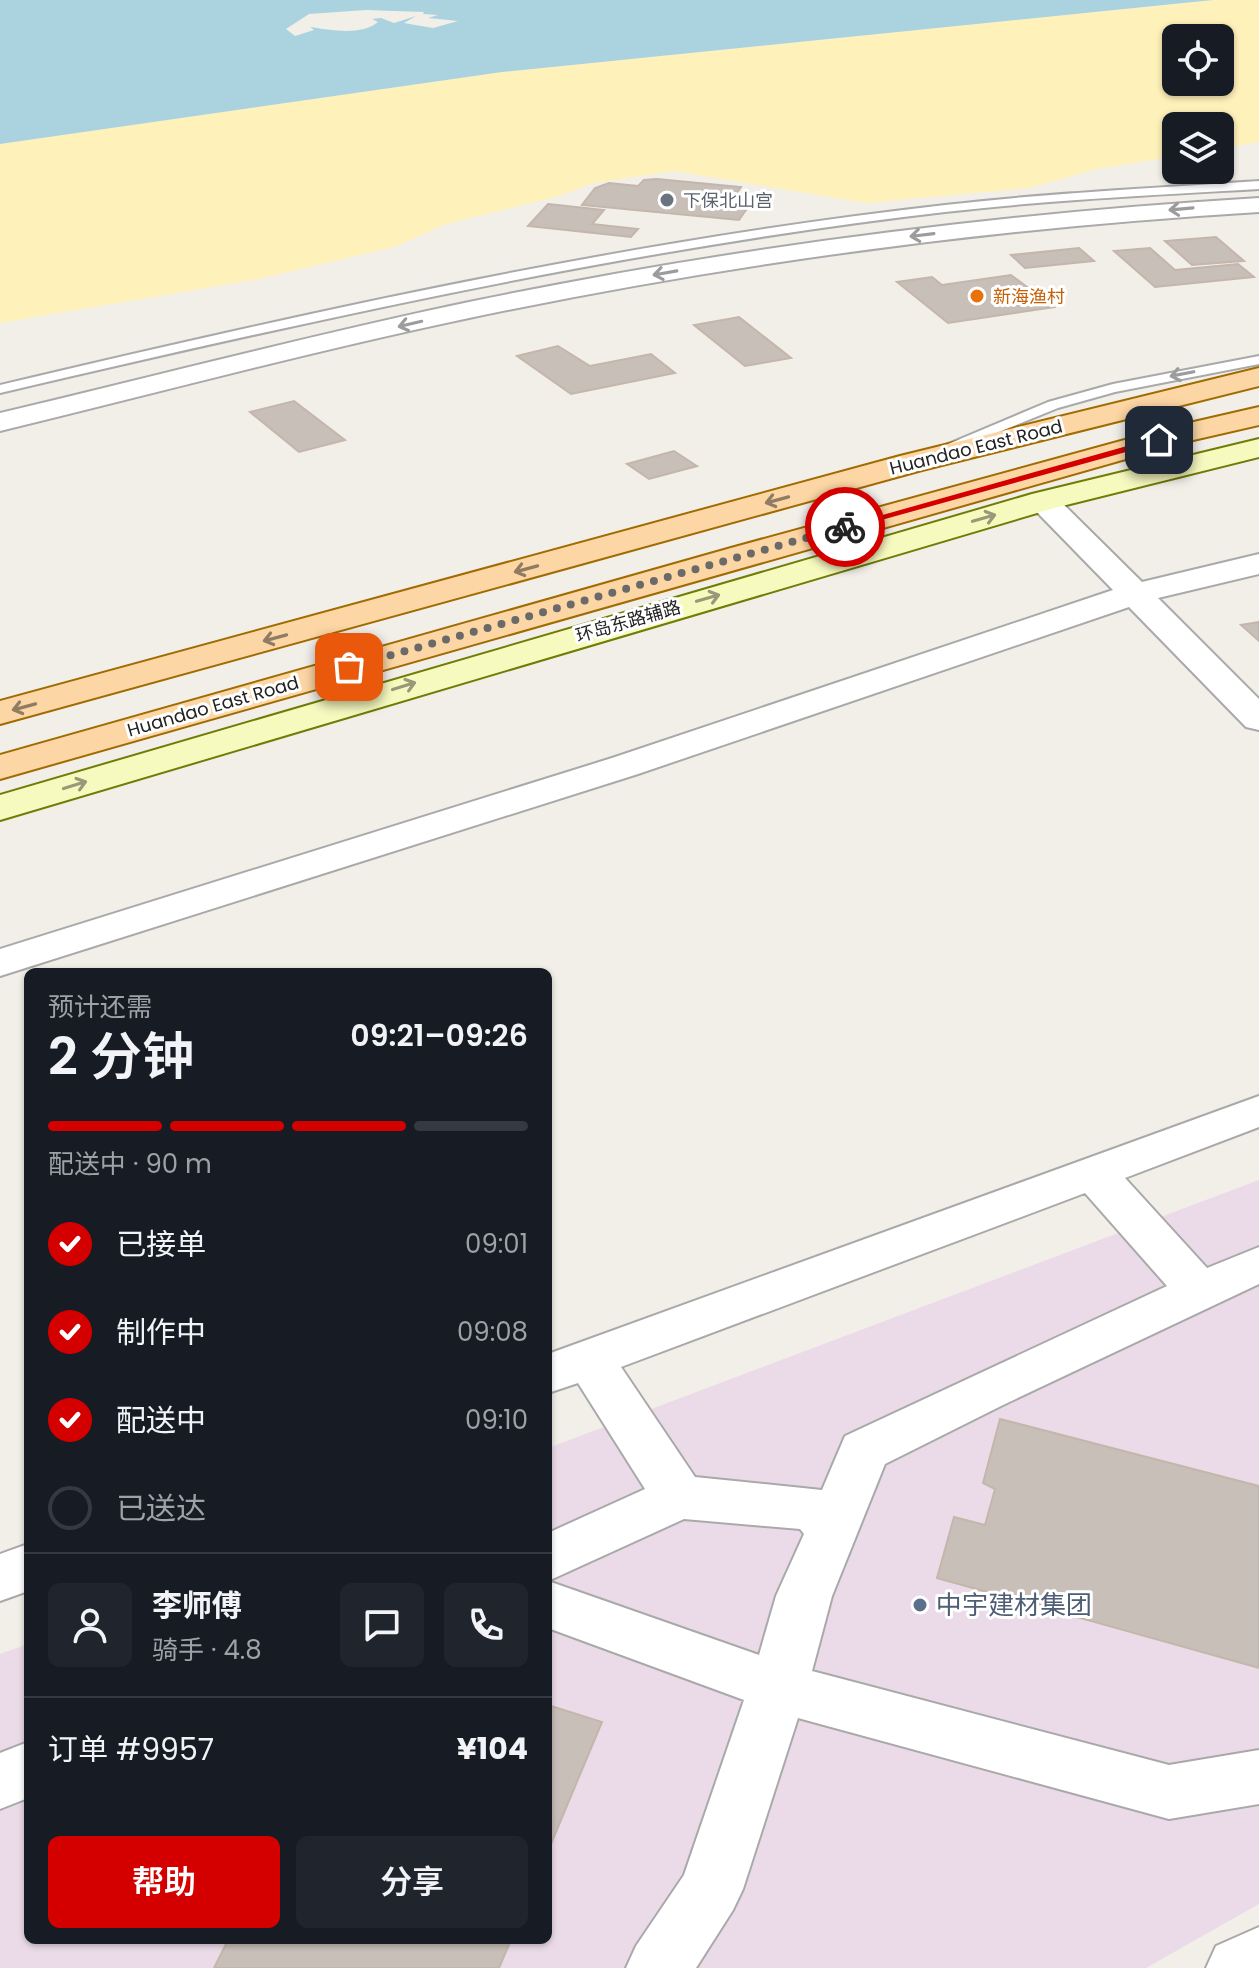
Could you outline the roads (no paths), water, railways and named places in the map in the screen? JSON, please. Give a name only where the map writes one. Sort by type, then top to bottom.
[{"type":"main road","name":"Huandao East Road","points":[[0,713],[911,463],[1259,377]]},
{"type":"main road","name":"Huandao East Road","points":[[0,767],[971,492],[1183,433],[1259,416]]},
{"type":"street","points":[[0,422],[467,310],[651,275],[774,254],[973,228],[1259,205]]},
{"type":"street","points":[[1183,433],[1259,424]]},
{"type":"street","name":"环岛东路辅路","points":[[0,808],[1043,501],[1259,448]]},
{"type":"street","points":[[842,559],[971,492]]},
{"type":"street","points":[[1043,501],[1259,719]]},
{"type":"street","points":[[0,963],[625,766],[1135,594],[1259,564]]},
{"type":"street","points":[[679,1497],[569,1367],[1259,1111]]},
{"type":"street","points":[[1093,1172],[1199,1290]]},
{"type":"street","points":[[659,1968],[711,1889],[778,1687],[804,1596],[864,1451],[1259,1264]]},
{"type":"street","points":[[552,1556],[679,1497],[815,1509],[833,1530]]},
{"type":"street","points":[[0,1578],[24,1569]]},
{"type":"street","points":[[552,1605],[778,1687],[1169,1792],[1259,1777]]},
{"type":"street","points":[[0,1782],[24,1771]]},
{"type":"street","points":[[1239,1968],[1259,1958]]},
{"type":"lane","points":[[0,389],[348,312],[661,249],[904,214],[1075,197],[1259,185]]},
{"type":"lane","points":[[911,463],[1053,405],[1113,388],[1259,360]]},
{"type":"water","points":[[0,0],[1213,0],[502,72],[0,144]],"holes":[[[366,10],[438,15],[428,18],[458,21],[433,28],[404,23],[416,16],[394,23],[381,18],[372,19],[378,22],[363,29],[346,31],[310,27],[314,30],[295,36],[286,29],[309,14]]]},
{"type":"place","name":"下保北山宫","points":[[667,200]]},
{"type":"place","name":"新海渔村","points":[[977,296]]},
{"type":"place","name":"中宇建材集团","points":[[920,1605]]}]
